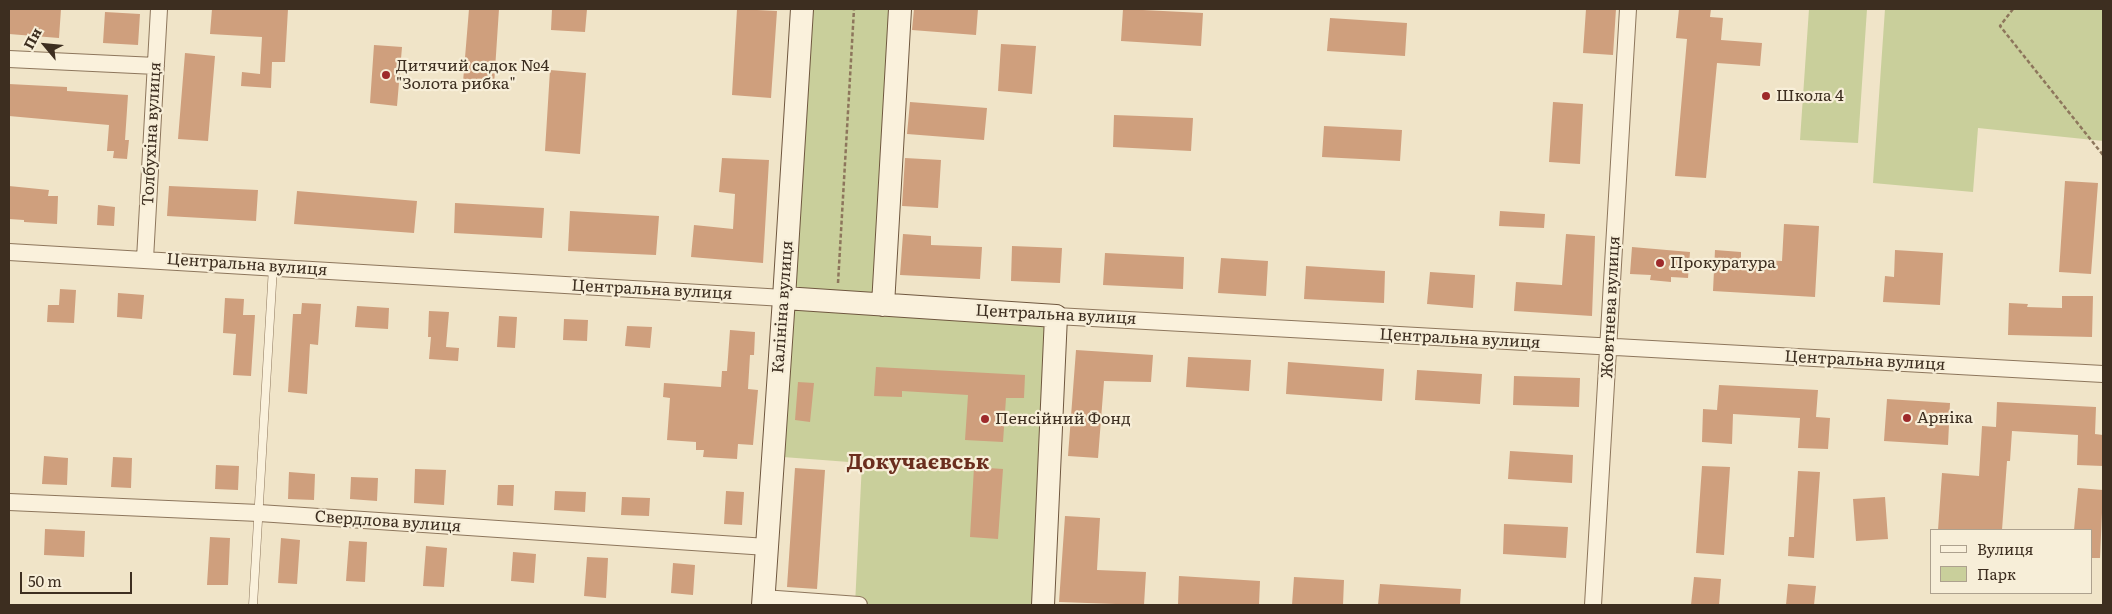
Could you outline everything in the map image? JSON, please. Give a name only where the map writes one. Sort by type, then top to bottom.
[{"type":"main road","name":"Калініна вулиця","points":[[763,602],[802,9]]},
{"type":"main road","points":[[884,305],[900,9]]},
{"type":"main road","name":"Центральна вулиця","points":[[784,298],[1056,316]]},
{"type":"main road","points":[[1043,605],[1056,316]]},
{"type":"street","name":"Толбухіна вулиця","points":[[145,259],[159,9]]},
{"type":"street","name":"Жовтнева вулиця","points":[[1593,605],[1628,9]]},
{"type":"street","points":[[9,59],[156,66]]},
{"type":"street","name":"Центральна вулиця","points":[[9,252],[784,298]]},
{"type":"street","name":"Центральна вулиця","points":[[1056,316],[2103,374]]},
{"type":"street","name":"Свердлова вулиця","points":[[9,502],[259,513],[767,547]]},
{"type":"street","points":[[763,602],[859,605]]},
{"type":"lane","points":[[253,605],[273,267]]},
{"type":"path","points":[[837,302],[854,9]]},
{"type":"path","points":[[2013,9],[2000,26],[2103,155]]},
{"type":"green space","points":[[813,9],[889,9],[872,315],[1048,325],[1034,605],[855,605],[862,463],[783,457]]},
{"type":"green space","points":[[1809,9],[1867,9],[1858,143],[1800,140]]},
{"type":"green space","points":[[1885,9],[2103,9],[2103,141],[1978,128],[1973,192],[1873,183]]},
{"type":"building","points":[[9,9],[61,9],[59,38],[9,34]]},
{"type":"building","points":[[212,9],[288,9],[285,62],[272,62],[271,88],[241,86],[242,72],[260,74],[262,37],[210,34]]},
{"type":"building","points":[[469,9],[499,9],[494,85],[463,82]]},
{"type":"building","points":[[552,9],[587,9],[585,32],[551,30]]},
{"type":"building","points":[[737,9],[777,11],[771,98],[732,95]]},
{"type":"building","points":[[914,9],[978,9],[976,35],[912,30]]},
{"type":"building","points":[[1123,9],[1203,13],[1201,46],[1121,41]]},
{"type":"building","points":[[1586,9],[1616,9],[1613,55],[1583,53]]},
{"type":"building","points":[[1679,9],[1711,9],[1710,17],[1723,18],[1721,40],[1762,43],[1760,66],[1717,63],[1706,178],[1675,176],[1687,39],[1676,38]]},
{"type":"building","points":[[105,12],[140,14],[138,45],[103,43]]},
{"type":"building","points":[[1330,18],[1407,23],[1405,56],[1327,51]]},
{"type":"building","points":[[1001,44],[1036,46],[1032,94],[998,91]]},
{"type":"building","name":"Дитячий садок №4 \"Золота рибка\"","points":[[374,45],[402,47],[397,106],[370,103]]},
{"type":"building","points":[[185,53],[215,56],[208,141],[178,139]]},
{"type":"building","points":[[550,70],[586,73],[580,154],[545,151]]},
{"type":"building","points":[[9,84],[67,87],[67,91],[128,95],[125,140],[129,140],[127,159],[113,158],[114,151],[107,151],[109,125],[9,116]]},
{"type":"building","points":[[910,102],[987,108],[984,140],[907,134]]},
{"type":"building","points":[[1553,102],[1583,104],[1580,164],[1549,162]]},
{"type":"building","points":[[1114,115],[1193,118],[1191,151],[1113,147]]},
{"type":"building","points":[[1324,126],[1402,130],[1400,161],[1322,157]]},
{"type":"building","points":[[722,158],[769,160],[763,263],[691,257],[694,225],[733,229],[735,194],[719,192]]},
{"type":"building","points":[[905,158],[941,160],[938,208],[902,206]]},
{"type":"building","points":[[2065,181],[2098,183],[2091,274],[2059,272]]},
{"type":"building","points":[[9,186],[49,190],[48,196],[58,196],[57,224],[9,219]]},
{"type":"building","points":[[169,186],[258,190],[256,221],[167,216]]},
{"type":"building","points":[[297,191],[417,201],[414,233],[294,224]]},
{"type":"building","points":[[455,203],[544,208],[542,238],[454,233]]},
{"type":"building","points":[[98,205],[115,207],[114,226],[97,225]]},
{"type":"building","points":[[570,211],[659,216],[656,255],[568,251]]},
{"type":"building","points":[[1500,211],[1545,214],[1544,228],[1499,226]]},
{"type":"building","points":[[1784,224],[1819,226],[1815,297],[1713,291],[1715,250],[1741,252],[1741,259],[1782,261]]},
{"type":"building","points":[[903,234],[931,236],[931,245],[982,247],[980,279],[900,275]]},
{"type":"building","points":[[1566,234],[1595,236],[1592,316],[1514,311],[1516,282],[1562,285]]},
{"type":"building","points":[[1012,246],[1062,248],[1060,283],[1011,281]]},
{"type":"building","name":"Прокуратура","points":[[1632,247],[1690,252],[1688,278],[1671,277],[1671,282],[1650,280],[1651,275],[1630,274]]},
{"type":"building","points":[[1895,250],[1943,253],[1940,305],[1883,302],[1885,276],[1894,277]]},
{"type":"building","points":[[1105,253],[1184,257],[1183,289],[1103,285]]},
{"type":"building","points":[[1221,258],[1268,261],[1266,296],[1218,293]]},
{"type":"building","points":[[1306,266],[1385,271],[1384,303],[1304,299]]},
{"type":"building","points":[[1430,272],[1475,275],[1473,308],[1427,304]]},
{"type":"building","points":[[60,289],[76,290],[74,323],[47,322],[48,305],[59,305]]},
{"type":"building","points":[[118,293],[144,295],[142,319],[117,317]]},
{"type":"building","points":[[2062,296],[2093,296],[2092,337],[2008,335],[2009,303],[2028,304],[2027,307],[2062,308]]},
{"type":"building","points":[[225,298],[244,299],[243,315],[255,315],[251,376],[233,375],[236,334],[223,333]]},
{"type":"building","points":[[302,303],[321,304],[318,345],[310,344],[307,394],[288,392],[293,314],[301,314]]},
{"type":"building","points":[[357,306],[389,308],[388,329],[355,327]]},
{"type":"building","points":[[429,311],[449,312],[446,347],[459,348],[458,361],[429,359],[431,337],[428,337]]},
{"type":"building","points":[[499,316],[517,317],[515,348],[497,347]]},
{"type":"building","points":[[564,319],[588,320],[587,341],[563,340]]},
{"type":"building","points":[[627,326],[652,327],[650,348],[625,346]]},
{"type":"building","points":[[730,330],[755,332],[754,355],[750,355],[748,389],[758,390],[753,445],[738,444],[737,459],[703,457],[704,450],[696,450],[696,442],[667,440],[670,398],[663,397],[664,383],[721,387],[722,371],[727,371]]},
{"type":"building","points":[[1076,350],[1153,355],[1151,382],[1104,381],[1098,458],[1068,456]]},
{"type":"building","points":[[1188,357],[1251,360],[1249,391],[1186,387]]},
{"type":"building","points":[[1288,362],[1384,369],[1382,401],[1286,394]]},
{"type":"building","name":"Пенсійний Фонд","points":[[876,367],[1025,375],[1024,398],[1006,398],[1003,442],[965,440],[968,395],[902,391],[902,397],[874,396]]},
{"type":"building","points":[[1417,370],[1482,374],[1480,404],[1415,400]]},
{"type":"building","points":[[1514,376],[1580,378],[1579,407],[1513,405]]},
{"type":"building","points":[[798,382],[814,383],[810,422],[795,420]]},
{"type":"building","points":[[1719,385],[1818,390],[1816,417],[1830,418],[1828,449],[1798,448],[1800,418],[1733,414],[1732,444],[1702,442],[1703,409],[1717,410]]},
{"type":"building","points":[[1887,399],[1950,403],[1948,445],[1884,441]]},
{"type":"building","points":[[1997,402],[2096,407],[2095,434],[2103,435],[2103,466],[2077,465],[2078,435],[2012,431],[2010,461],[2007,461],[2002,529],[1938,529],[1942,473],[1979,476],[1982,426],[1996,427]]},
{"type":"building","points":[[1510,451],[1573,455],[1572,483],[1508,479]]},
{"type":"building","points":[[44,456],[68,458],[67,485],[42,484]]},
{"type":"building","points":[[113,457],[132,458],[131,488],[111,487]]},
{"type":"building","points":[[216,465],[239,466],[238,490],[215,489]]},
{"type":"building","points":[[1702,466],[1730,467],[1724,555],[1696,553]]},
{"type":"building","points":[[974,467],[1003,469],[998,539],[970,537]]},
{"type":"building","points":[[795,468],[825,470],[817,589],[787,587]]},
{"type":"building","points":[[415,469],[446,470],[444,505],[414,503]]},
{"type":"building","points":[[1798,471],[1820,472],[1814,558],[1788,556],[1789,537],[1794,537]]},
{"type":"building","points":[[289,472],[315,474],[314,500],[288,499]]},
{"type":"building","points":[[351,477],[378,478],[377,501],[350,499]]},
{"type":"building","points":[[498,485],[514,485],[513,506],[497,505]]},
{"type":"building","points":[[2078,488],[2103,490],[2100,558],[2092,558],[2092,529],[2074,529]]},
{"type":"building","points":[[555,491],[586,492],[585,512],[554,510]]},
{"type":"building","points":[[726,491],[744,492],[742,525],[724,524]]},
{"type":"building","points":[[622,497],[650,498],[649,516],[621,515]]},
{"type":"building","points":[[1885,497],[1888,539],[1856,541],[1853,499]]},
{"type":"building","points":[[1065,516],[1100,518],[1097,570],[1146,572],[1144,605],[1059,602]]},
{"type":"building","points":[[1504,524],[1568,527],[1566,558],[1503,554]]},
{"type":"building","points":[[45,529],[85,531],[84,557],[44,555]]},
{"type":"building","points":[[210,537],[230,538],[228,585],[207,585]]},
{"type":"building","points":[[281,538],[300,540],[297,584],[278,583]]},
{"type":"building","points":[[349,541],[367,542],[365,582],[346,581]]},
{"type":"building","points":[[426,546],[447,548],[444,587],[423,586]]},
{"type":"building","points":[[513,552],[536,554],[534,583],[511,581]]},
{"type":"building","points":[[587,557],[608,558],[606,598],[584,596]]},
{"type":"building","points":[[673,563],[695,565],[693,595],[671,593]]},
{"type":"building","points":[[1179,576],[1260,581],[1259,605],[1178,605]]},
{"type":"building","points":[[1294,577],[1344,580],[1343,605],[1292,605]]},
{"type":"building","points":[[1694,577],[1721,579],[1719,605],[1691,605]]},
{"type":"building","points":[[1380,584],[1461,589],[1460,605],[1378,605]]},
{"type":"building","points":[[1788,584],[1816,586],[1814,605],[1786,605]]},
{"type":"place","name":"Дитячий садок №4 \"Золота рибка\"","points":[[386,75]]},
{"type":"place","name":"Школа 4","points":[[1766,96]]},
{"type":"place","name":"Прокуратура","points":[[1660,263]]},
{"type":"place","name":"Арніка","points":[[1907,418]]},
{"type":"place","name":"Пенсійний Фонд","points":[[985,419]]},
{"type":"district","name":"Докучаєвськ","points":[[918,463]]}]
